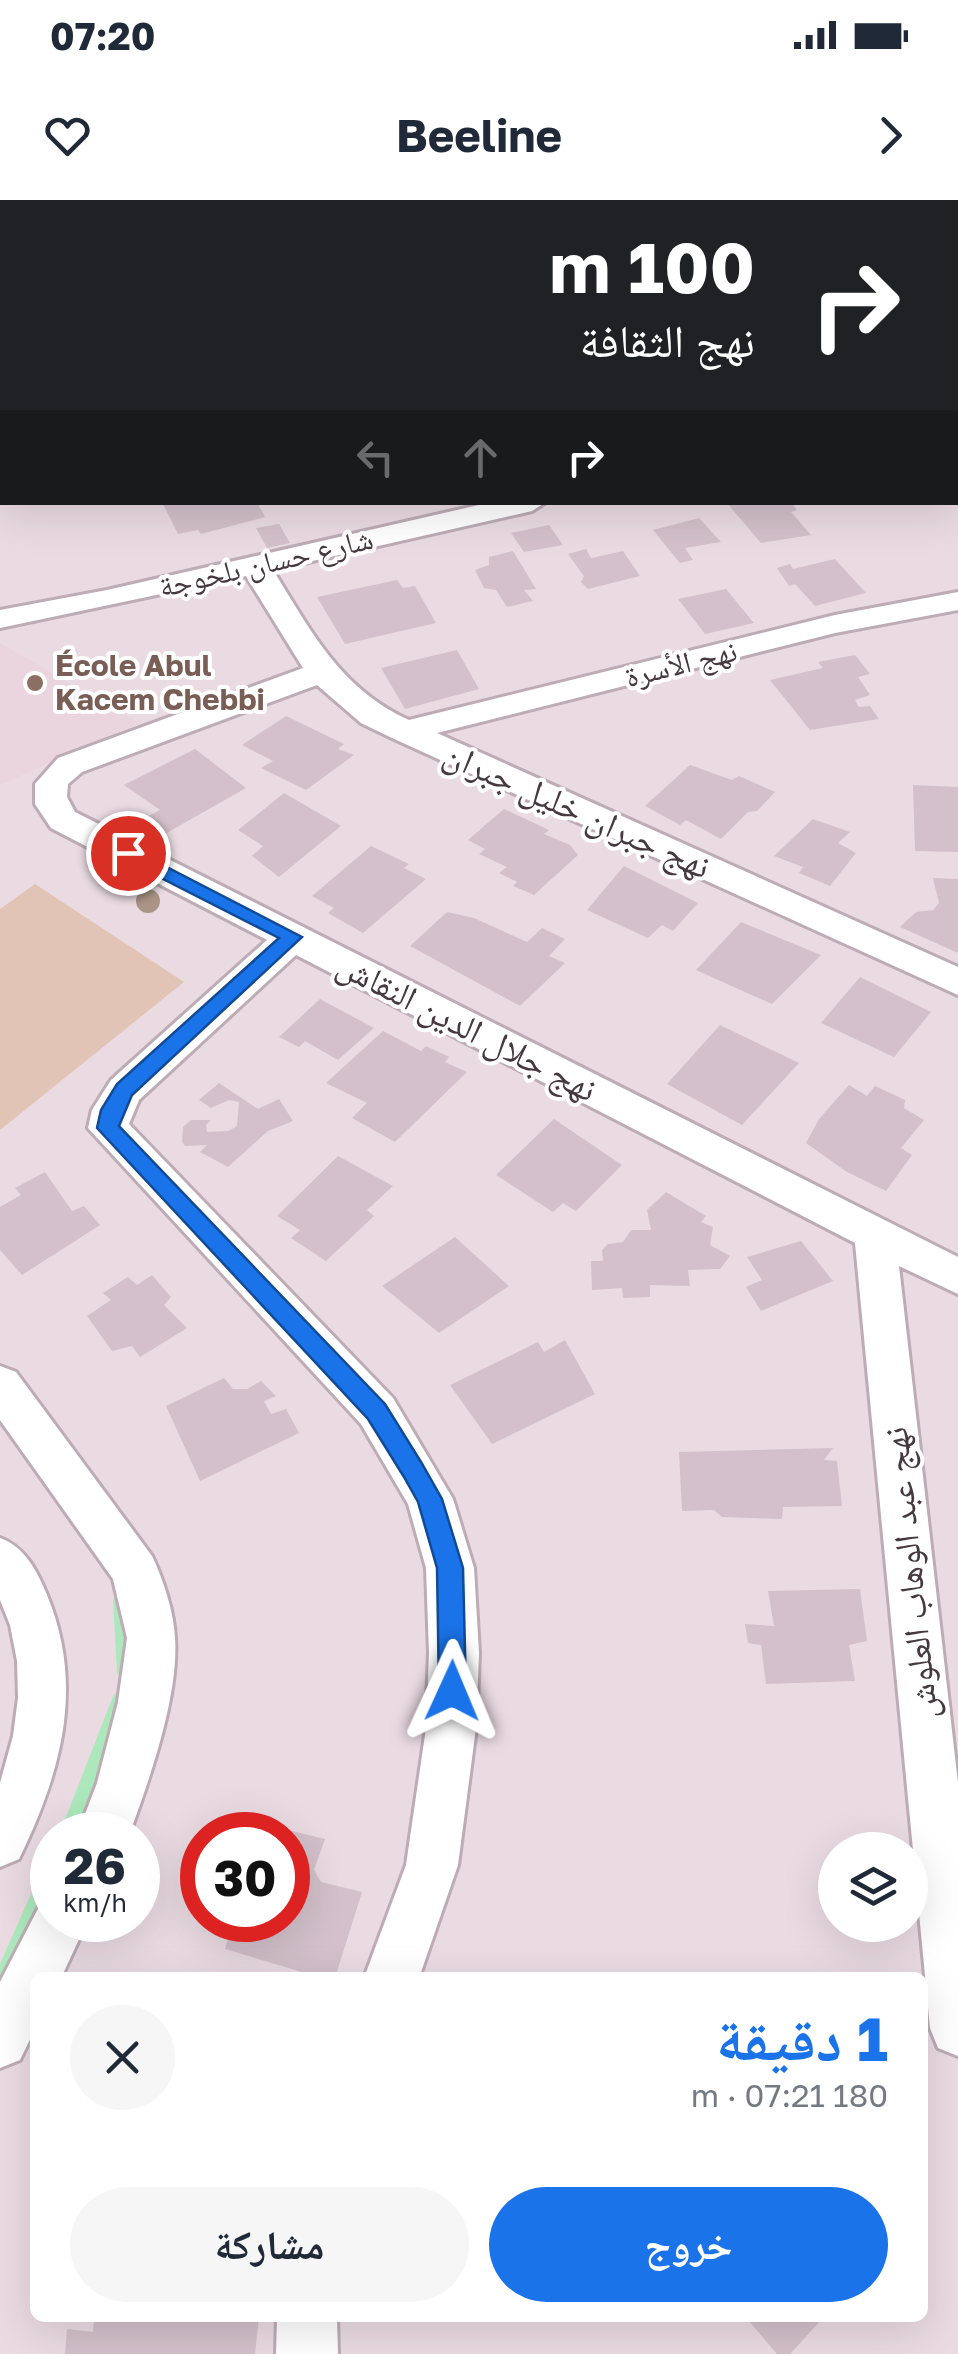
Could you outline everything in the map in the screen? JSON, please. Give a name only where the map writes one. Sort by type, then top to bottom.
[{"type":"street","name":"شارع حسان بلخوجة","points":[[0,619],[256,566],[452,511],[505,505]]},
{"type":"street","name":"نهج جبران خليل جبران","points":[[256,566],[321,672],[373,716],[958,982]]},
{"type":"street","name":"نهج الأسرة","points":[[404,731],[836,624],[958,601]]},
{"type":"street","name":"نهج جلال الدين النقاش","points":[[321,672],[70,765],[55,776],[47,790],[50,806],[63,820],[875,1238],[958,1277]]},
{"type":"street","points":[[292,937],[125,1090],[112,1110],[108,1128],[376,1412],[430,1499],[450,1568],[454,1653],[451,1728],[432,1865],[393,1972]]},
{"type":"street","name":"نهج عبد الوهاب العلوش","points":[[875,1238],[958,2028]]},
{"type":"street","points":[[0,1385],[135,1570],[151,1638],[143,1702],[112,1812]]},
{"type":"street","points":[[0,1559],[36,1618],[45,1680],[19,1808],[0,1842]]},
{"type":"street","points":[[35,1972],[50,1942]]},
{"type":"street","points":[[0,2040],[30,1981]]},
{"type":"street","points":[[307,2322],[307,2354]]},
{"type":"shaded area","points":[[0,505],[958,505],[958,2354],[0,2354]]},
{"type":"shaded area","name":"École Abul Kacem Chebbi","points":[[0,643],[139,723],[0,785]]},
{"type":"shaded area","points":[[35,884],[184,982],[0,1130],[0,909]]},
{"type":"building","points":[[164,505],[259,505],[265,517],[201,534],[198,530],[178,534]]},
{"type":"building","points":[[729,505],[793,505],[797,510],[791,512],[811,535],[761,543]]},
{"type":"building","points":[[699,518],[721,542],[685,548],[693,560],[680,563],[653,530]]},
{"type":"building","points":[[279,524],[290,543],[267,548],[256,528]]},
{"type":"building","points":[[549,525],[563,545],[524,552],[511,533]]},
{"type":"building","points":[[586,549],[591,558],[623,551],[640,576],[588,589],[568,554]]},
{"type":"building","points":[[513,551],[536,589],[524,590],[533,601],[507,607],[496,590],[484,588],[475,570],[489,565],[489,557]]},
{"type":"building","points":[[835,559],[866,593],[815,606],[795,584],[789,586],[777,568],[790,564],[793,569]]},
{"type":"building","points":[[397,580],[403,588],[415,586],[436,623],[345,644],[317,597]]},
{"type":"building","points":[[726,589],[754,623],[705,634],[678,599]]},
{"type":"building","points":[[457,650],[479,689],[405,709],[381,668]]},
{"type":"building","points":[[855,655],[870,674],[858,677],[870,695],[855,700],[859,707],[870,706],[879,719],[810,730],[770,680],[823,668],[818,662]]},
{"type":"building","points":[[286,716],[344,744],[338,749],[354,755],[306,790],[261,768],[273,761],[242,745]]},
{"type":"building","points":[[195,749],[246,788],[165,834],[145,818],[160,810],[124,785]]},
{"type":"building","points":[[690,765],[732,780],[739,776],[775,792],[721,839],[686,820],[680,825],[645,806]]},
{"type":"building","points":[[913,785],[958,787],[958,852],[915,851]]},
{"type":"building","points":[[284,793],[341,826],[279,877],[252,856],[263,846],[238,830]]},
{"type":"building","points":[[504,809],[549,830],[544,834],[570,845],[578,855],[534,895],[513,886],[517,882],[499,873],[507,867],[479,854],[485,849],[468,840]]},
{"type":"building","points":[[813,819],[850,832],[838,843],[856,853],[830,886],[799,873],[803,867],[774,856]]},
{"type":"building","points":[[371,846],[409,864],[404,868],[426,879],[363,933],[328,913],[334,908],[312,896]]},
{"type":"building","points":[[624,866],[698,903],[673,931],[662,925],[648,938],[587,910]]},
{"type":"building","points":[[933,878],[958,879],[958,953],[900,927],[916,912],[933,910],[939,903]]},
{"type":"building","points":[[447,912],[474,918],[527,942],[542,928],[565,939],[549,956],[565,963],[520,1006],[410,946]]},
{"type":"building","points":[[741,922],[821,955],[772,1004],[696,970]]},
{"type":"building","points":[[860,977],[931,1012],[894,1057],[821,1023]]},
{"type":"building","points":[[320,999],[374,1028],[338,1060],[305,1041],[299,1047],[279,1037]]},
{"type":"building","points":[[720,1025],[799,1063],[742,1125],[667,1084]]},
{"type":"building","points":[[383,1031],[421,1051],[426,1046],[449,1057],[445,1062],[467,1072],[395,1142],[352,1118],[367,1103],[326,1083]]},
{"type":"building","points":[[219,1083],[258,1109],[279,1099],[293,1121],[268,1131],[228,1167],[200,1152],[207,1145],[185,1146],[182,1141],[183,1127],[191,1120],[211,1120],[206,1125],[207,1132],[228,1131],[237,1126],[239,1102],[229,1100],[211,1108],[199,1100]]},
{"type":"building","points":[[849,1085],[867,1096],[875,1086],[905,1100],[904,1108],[924,1120],[901,1148],[912,1155],[886,1191],[847,1172],[806,1143],[819,1119]]},
{"type":"building","points":[[554,1119],[622,1165],[576,1211],[563,1203],[553,1212],[496,1175]]},
{"type":"building","points":[[338,1156],[393,1186],[367,1210],[374,1216],[326,1261],[291,1238],[300,1230],[277,1216]]},
{"type":"building","points":[[45,1172],[72,1211],[84,1206],[100,1225],[22,1275],[0,1250],[0,1207],[21,1195],[15,1188]]},
{"type":"building","points":[[666,1192],[706,1216],[701,1222],[713,1227],[710,1245],[730,1256],[720,1269],[688,1270],[690,1286],[650,1285],[650,1297],[623,1298],[622,1288],[592,1290],[591,1261],[603,1261],[602,1250],[608,1244],[623,1242],[631,1230],[651,1230],[647,1210]]},
{"type":"building","points":[[455,1237],[509,1286],[439,1333],[382,1286]]},
{"type":"building","points":[[801,1241],[833,1281],[761,1311],[746,1287],[762,1280],[747,1257]]},
{"type":"building","points":[[152,1275],[171,1297],[164,1305],[187,1328],[140,1357],[132,1346],[112,1351],[87,1316],[111,1300],[103,1293],[128,1277],[137,1285]]},
{"type":"building","points":[[565,1340],[595,1394],[492,1444],[450,1385],[538,1342],[544,1352]]},
{"type":"building","points":[[224,1378],[233,1389],[247,1389],[261,1381],[276,1396],[264,1401],[271,1414],[286,1409],[299,1433],[200,1481],[166,1406]]},
{"type":"building","points":[[833,1448],[824,1460],[837,1461],[842,1506],[783,1507],[782,1519],[722,1517],[714,1510],[682,1511],[679,1452]]},
{"type":"building","points":[[860,1589],[867,1641],[849,1645],[855,1681],[766,1684],[761,1645],[748,1643],[745,1624],[774,1626],[768,1591]]},
{"type":"building","points":[[310,1835],[325,1839],[314,1870],[321,1882],[362,1892],[337,1972],[302,1972],[225,1949],[227,1942],[310,1942]]},
{"type":"building","points":[[94,2322],[259,2322],[255,2354],[65,2354],[67,2329],[93,2332]]},
{"type":"building","points":[[750,2322],[819,2322],[790,2354],[777,2354]]},
{"type":"waterway","points":[[122,1600],[126,1672]]},
{"type":"waterway","points":[[77,1812],[121,1699]]},
{"type":"waterway","points":[[0,1986],[30,1918]]},
{"type":"place","name":"École Abul Kacem Chebbi","points":[[35,683]]},
{"type":"route","points":[[128,853],[292,937],[125,1090],[112,1110],[108,1128],[376,1412],[430,1499],[450,1568],[452,1691]]}]
